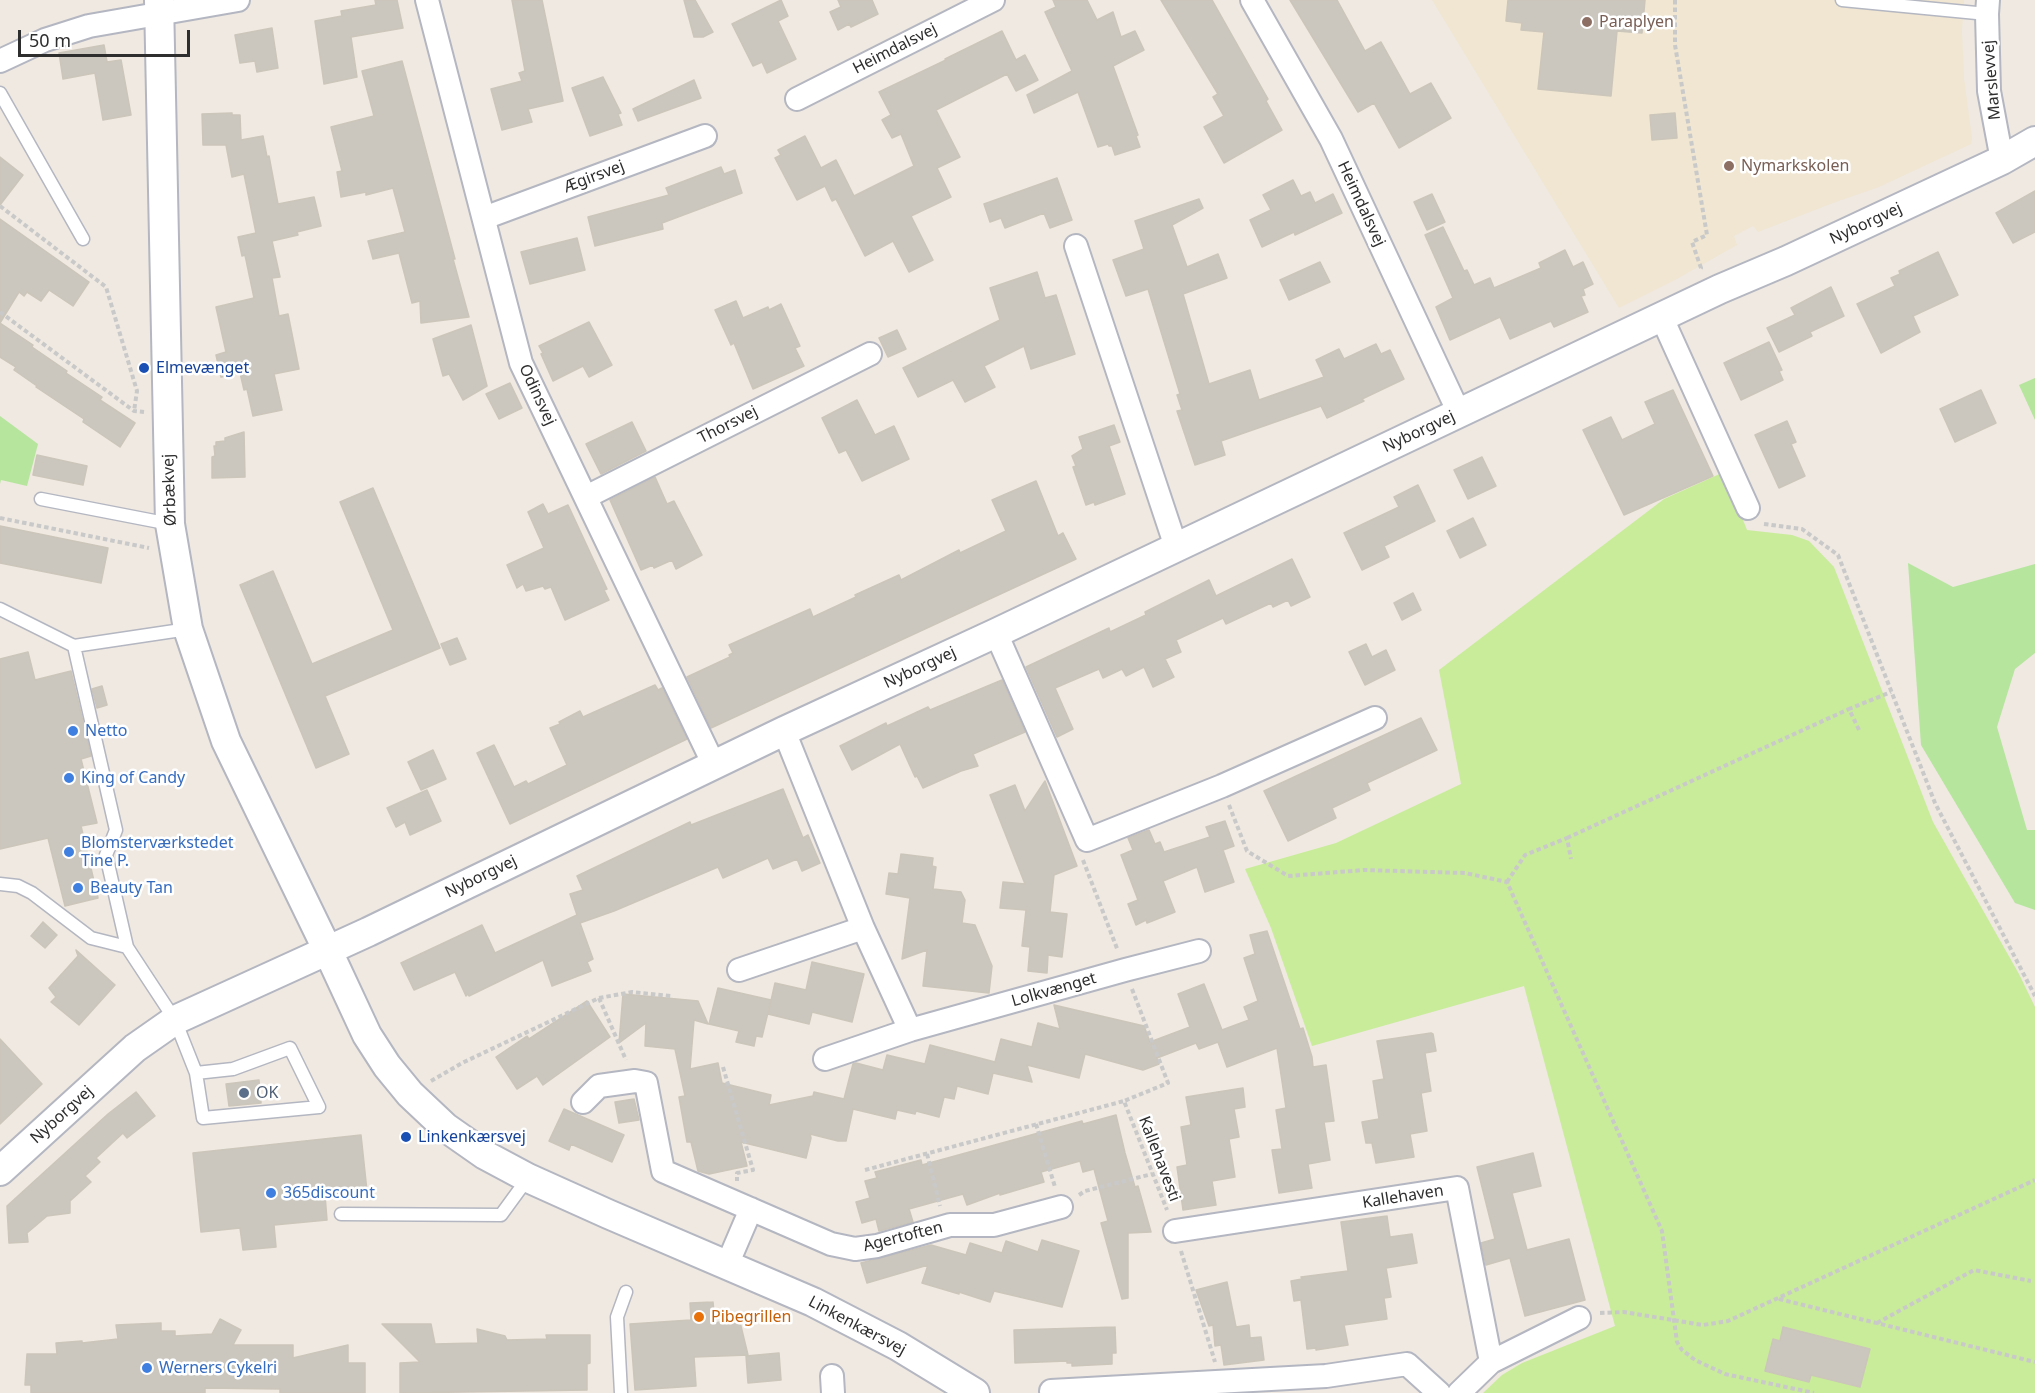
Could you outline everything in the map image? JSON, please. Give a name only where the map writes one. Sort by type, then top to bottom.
[{"type":"street","points":[[7,57],[45,40],[160,7],[238,0]]},
{"type":"street","name":"Odinsvej","points":[[427,0],[521,363],[714,765]]},
{"type":"street","name":"Heimdalsvej","points":[[797,99],[993,0]]},
{"type":"street","name":"Heimdalsvej","points":[[1252,0],[1331,139],[1458,413]]},
{"type":"street","name":"Ørbækvej","points":[[160,7],[170,524],[188,629],[226,741],[327,949]]},
{"type":"street","name":"Marslevvej","points":[[1988,7],[1989,91],[2002,160]]},
{"type":"street","name":"Ægirsvej","points":[[484,218],[705,135]]},
{"type":"street","name":"Nyborgvej","points":[[0,1172],[135,1048],[175,1020],[373,929],[784,731],[1700,299],[2002,160],[2035,141]]},
{"type":"street","points":[[1076,246],[1176,547]]},
{"type":"street","points":[[1662,318],[1748,508]]},
{"type":"street","name":"Thorsvej","points":[[586,496],[870,354]]},
{"type":"street","points":[[996,633],[1087,840],[1222,786],[1376,718]]},
{"type":"street","points":[[784,731],[863,928],[910,1030]]},
{"type":"street","points":[[739,970],[863,928]]},
{"type":"street","name":"Linkenkærsvej","points":[[327,949],[367,1035],[387,1066],[410,1094],[445,1128],[485,1155],[528,1178],[813,1302],[898,1346],[975,1393]]},
{"type":"street","name":"Lolkvænget","points":[[825,1059],[910,1030],[1199,951]]},
{"type":"street","points":[[583,1102],[599,1086],[635,1081]]},
{"type":"street","name":"Agertoften","points":[[635,1081],[646,1083],[663,1171],[831,1244],[855,1249],[877,1246],[945,1227],[994,1225],[1061,1207]]},
{"type":"street","name":"Kallehaven","points":[[1175,1232],[1456,1188],[1491,1362]]},
{"type":"street","points":[[727,1265],[745,1207]]},
{"type":"street","points":[[1459,1393],[1491,1362],[1579,1318]]},
{"type":"street","points":[[1051,1391],[1326,1376],[1407,1364],[1440,1393]]},
{"type":"lane","points":[[1842,0],[1988,7]]},
{"type":"lane","points":[[0,93],[82,239]]},
{"type":"lane","points":[[41,499],[170,524]]},
{"type":"lane","points":[[0,609],[74,646],[188,629]]},
{"type":"lane","points":[[74,646],[116,830],[106,855],[127,947],[175,1020],[196,1073],[203,1118],[320,1107],[290,1048],[233,1069],[196,1073]]},
{"type":"lane","points":[[0,884],[18,886],[32,893],[91,938],[127,947]]},
{"type":"lane","points":[[341,1214],[501,1215],[528,1178]]},
{"type":"lane","points":[[621,1393],[617,1317],[626,1292]]},
{"type":"path","points":[[1675,0],[1675,45],[1707,235],[1692,242],[1701,268],[1689,276],[1700,299]]},
{"type":"path","points":[[0,206],[106,287],[137,391],[134,411]]},
{"type":"path","points":[[0,312],[134,411],[168,415]]},
{"type":"path","points":[[1748,508],[1760,524],[1802,529],[1838,555],[1935,803],[2035,996]]},
{"type":"path","points":[[0,518],[175,553]]},
{"type":"path","points":[[1507,882],[1525,855],[1891,692]]},
{"type":"path","points":[[1849,709],[1859,730]]},
{"type":"path","points":[[1222,786],[1247,851],[1288,876],[1364,870],[1465,873],[1507,882]]},
{"type":"path","points":[[1567,838],[1571,859]]},
{"type":"path","name":"Kallehavesti","points":[[1087,840],[1081,854],[1168,1083],[1124,1101],[1175,1232],[1222,1382]]},
{"type":"path","points":[[1507,882],[1662,1231],[1677,1342],[1682,1350],[1695,1360],[1725,1374],[1814,1393]]},
{"type":"path","points":[[410,1094],[462,1063],[599,998],[632,992],[671,996]]},
{"type":"path","points":[[599,998],[635,1081]]},
{"type":"path","points":[[723,1067],[753,1170],[736,1173],[745,1207]]},
{"type":"path","points":[[865,1170],[1124,1101]]},
{"type":"path","points":[[1036,1124],[1061,1207],[1085,1191],[1152,1174]]},
{"type":"path","points":[[927,1154],[945,1227]]},
{"type":"path","points":[[1579,1318],[1597,1313],[1624,1312],[1703,1325],[1728,1321],[2035,1180]]},
{"type":"path","points":[[1876,1323],[1974,1270],[2031,1281]]},
{"type":"path","points":[[1778,1299],[2035,1362]]},
{"type":"shaded area","name":"Nymarkskolen","points":[[1432,0],[1964,0],[1962,31],[1964,78],[1971,144],[1879,187],[1758,232],[1753,226],[1734,236],[1737,245],[1619,308]]},
{"type":"green space","points":[[2035,378],[2035,420],[2019,385]]},
{"type":"green space","points":[[0,416],[38,444],[27,486],[1,480],[0,484]]},
{"type":"green space","points":[[1724,472],[1747,530],[1792,535],[1809,541],[1834,567],[1933,822],[2019,974],[2035,1007],[2035,1393],[1483,1393],[1502,1375],[1522,1363],[1615,1326],[1524,986],[1312,1046],[1271,928],[1245,869],[1336,843],[1461,784],[1439,670],[1664,499]]},
{"type":"green space","points":[[1908,563],[1953,587],[2035,564],[2035,653],[2015,669],[1997,727],[2027,830],[2035,830],[2035,910],[2015,903],[1921,745]]},
{"type":"building","points":[[375,0],[397,0],[403,28],[351,37],[357,77],[324,84],[315,21],[342,16],[341,11],[376,5]]},
{"type":"building","points":[[512,0],[542,0],[563,101],[528,109],[532,122],[502,130],[491,89],[522,81],[519,73],[525,71]]},
{"type":"building","points":[[684,0],[695,0],[713,32],[703,37],[694,37]]},
{"type":"building","points":[[781,0],[788,16],[778,21],[796,59],[767,73],[762,62],[753,66],[732,24]]},
{"type":"building","points":[[838,0],[872,0],[878,14],[851,27],[849,24],[838,30],[830,12],[841,7]]},
{"type":"building","points":[[1053,0],[1087,0],[1097,20],[1113,12],[1121,37],[1135,31],[1144,50],[1113,66],[1138,135],[1136,136],[1140,147],[1115,155],[1112,146],[1108,144],[1098,147],[1078,92],[1034,113],[1027,95],[1072,71],[1045,12],[1056,7]]},
{"type":"building","points":[[1161,0],[1212,0],[1268,99],[1266,101],[1282,130],[1224,163],[1204,127],[1224,116],[1213,97],[1218,94]]},
{"type":"building","points":[[1290,0],[1337,0],[1365,51],[1381,42],[1410,94],[1431,83],[1451,118],[1399,148],[1374,103],[1358,112]]},
{"type":"building","points":[[1508,0],[1645,0],[1642,33],[1617,31],[1611,96],[1538,89],[1544,32],[1521,30],[1522,23],[1506,21]]},
{"type":"building","points":[[272,28],[278,68],[257,72],[255,61],[240,63],[235,35]]},
{"type":"building","points":[[1002,31],[1016,60],[1025,55],[1038,80],[1016,91],[1007,74],[936,110],[960,157],[937,168],[951,197],[911,216],[933,260],[909,272],[893,241],[865,256],[836,199],[832,201],[825,186],[797,200],[775,158],[781,155],[778,150],[805,136],[821,168],[836,160],[854,196],[914,166],[901,134],[892,138],[882,120],[891,115],[879,92]]},
{"type":"building","points":[[104,45],[107,62],[121,60],[131,115],[103,120],[95,73],[63,79],[59,53]]},
{"type":"building","points":[[402,61],[469,317],[421,323],[420,301],[412,303],[399,253],[373,259],[368,241],[405,232],[393,188],[366,195],[366,192],[341,197],[337,172],[342,171],[331,127],[374,116],[362,71]]},
{"type":"building","points":[[603,77],[621,113],[618,114],[622,125],[590,136],[572,88]]},
{"type":"building","points":[[694,80],[701,98],[638,121],[633,109]]},
{"type":"building","points":[[232,113],[232,115],[240,115],[241,140],[263,136],[278,204],[314,197],[321,226],[297,232],[298,235],[272,241],[280,277],[272,278],[279,316],[288,314],[299,369],[274,374],[282,410],[253,416],[247,389],[244,390],[240,373],[221,377],[216,355],[226,352],[216,307],[254,298],[245,255],[242,256],[238,237],[256,233],[244,174],[232,177],[226,145],[203,145],[202,114]]},
{"type":"building","points":[[1675,113],[1677,138],[1652,140],[1650,115]]},
{"type":"building","points":[[0,157],[23,175],[0,205]]},
{"type":"building","points":[[721,167],[724,174],[735,170],[742,193],[662,223],[663,229],[595,246],[588,217],[669,195],[666,188]]},
{"type":"building","points":[[1057,178],[1072,220],[1050,228],[1044,213],[1005,228],[1001,218],[990,222],[984,204]]},
{"type":"building","points":[[1293,180],[1301,196],[1310,192],[1315,203],[1333,194],[1342,213],[1295,235],[1294,232],[1262,247],[1250,220],[1271,210],[1263,195]]},
{"type":"building","points":[[2035,191],[2035,232],[2013,243],[1996,213]]},
{"type":"building","points":[[1432,194],[1445,222],[1427,230],[1414,202]]},
{"type":"building","points":[[1199,199],[1203,208],[1172,225],[1187,267],[1218,254],[1227,278],[1183,294],[1209,384],[1250,370],[1259,400],[1324,377],[1316,360],[1339,349],[1344,359],[1376,344],[1381,354],[1390,350],[1404,379],[1327,418],[1321,406],[1221,441],[1225,455],[1195,465],[1177,411],[1182,410],[1177,395],[1180,394],[1148,289],[1126,296],[1113,260],[1144,249],[1135,221]]},
{"type":"building","points":[[0,219],[89,282],[73,306],[49,290],[41,301],[27,292],[24,296],[19,292],[0,323]]},
{"type":"building","points":[[1443,227],[1464,271],[1467,270],[1474,285],[1490,278],[1494,288],[1541,268],[1539,263],[1565,250],[1573,267],[1583,262],[1593,284],[1583,289],[1585,295],[1581,296],[1588,312],[1554,327],[1551,321],[1510,339],[1500,317],[1450,340],[1436,307],[1453,298],[1425,235]]},
{"type":"building","points":[[577,238],[585,270],[530,284],[521,252]]},
{"type":"building","points":[[1938,252],[1958,295],[1913,316],[1920,332],[1881,353],[1857,304],[1895,286],[1891,278],[1900,274],[1899,271]]},
{"type":"building","points":[[1320,262],[1330,282],[1289,300],[1280,280]]},
{"type":"building","points":[[1037,272],[1045,298],[1056,295],[1075,354],[1031,369],[1024,346],[984,366],[995,387],[965,402],[953,380],[918,397],[903,368],[1000,320],[990,288]]},
{"type":"building","points":[[1831,287],[1844,316],[1810,332],[1812,336],[1779,352],[1767,328],[1795,315],[1791,308]]},
{"type":"building","points":[[736,301],[743,318],[781,304],[800,346],[795,348],[804,366],[753,389],[734,343],[731,345],[715,310]]},
{"type":"building","points":[[589,322],[612,365],[589,377],[583,366],[553,381],[539,346]]},
{"type":"building","points":[[0,323],[102,397],[100,400],[135,423],[120,447],[83,422],[84,419],[36,387],[14,370],[16,367],[0,357]]},
{"type":"building","points":[[471,325],[487,386],[463,400],[449,374],[443,376],[433,339]]},
{"type":"building","points":[[897,330],[906,349],[888,357],[879,338]]},
{"type":"building","points":[[1769,342],[1782,370],[1779,371],[1783,380],[1741,400],[1724,363]]},
{"type":"building","points":[[510,383],[522,408],[499,419],[486,394]]},
{"type":"building","points":[[1673,390],[1713,476],[1624,515],[1583,430],[1611,417],[1622,440],[1655,424],[1645,402]]},
{"type":"building","points":[[1981,390],[1996,423],[1955,442],[1940,409]]},
{"type":"building","points":[[857,400],[875,435],[894,426],[909,459],[862,481],[846,450],[839,453],[822,418]]},
{"type":"building","points":[[1787,421],[1796,442],[1791,444],[1805,476],[1779,488],[1755,435]]},
{"type":"building","points":[[632,422],[646,451],[601,474],[586,444]]},
{"type":"building","points":[[1114,425],[1120,442],[1109,446],[1125,494],[1095,505],[1094,502],[1086,505],[1073,467],[1076,466],[1072,456],[1083,449],[1079,437]]},
{"type":"building","points":[[244,432],[245,477],[212,478],[212,457],[215,456],[216,442],[225,441],[225,438]]},
{"type":"building","points":[[37,455],[87,466],[83,485],[33,475]]},
{"type":"building","points":[[1482,457],[1496,486],[1468,499],[1454,470]]},
{"type":"building","points":[[655,477],[667,504],[674,501],[702,555],[676,569],[672,560],[654,568],[653,565],[641,570],[610,500]]},
{"type":"building","points":[[1036,481],[1058,536],[1063,533],[1076,559],[711,728],[687,677],[730,657],[729,655],[733,653],[729,645],[810,609],[813,617],[899,575],[901,580],[959,550],[960,553],[1006,531],[992,500]]},
{"type":"building","points":[[1418,485],[1435,521],[1384,546],[1389,557],[1362,570],[1344,533],[1399,507],[1394,497]]},
{"type":"building","points":[[373,488],[440,648],[325,696],[349,754],[316,768],[240,585],[273,571],[312,664],[393,630],[340,502]]},
{"type":"building","points":[[543,504],[548,514],[568,505],[607,589],[604,590],[609,600],[565,620],[551,587],[545,589],[543,586],[526,591],[523,584],[517,588],[507,565],[544,548],[528,512]]},
{"type":"building","points":[[1473,518],[1486,545],[1460,558],[1447,531]]},
{"type":"building","points":[[0,526],[108,548],[101,583],[0,563]]},
{"type":"building","points":[[1292,559],[1310,597],[1291,606],[1288,600],[1273,607],[1271,603],[1226,624],[1223,618],[1176,640],[1181,652],[1165,659],[1174,677],[1153,687],[1144,667],[1126,676],[1122,669],[1103,678],[1099,669],[1055,688],[1073,729],[1057,737],[1026,667],[1109,628],[1110,632],[1146,615],[1145,612],[1209,580],[1216,596]]},
{"type":"building","points":[[1413,593],[1421,610],[1402,620],[1394,603]]},
{"type":"building","points":[[457,638],[466,659],[450,665],[441,644]]},
{"type":"building","points":[[1366,644],[1372,657],[1386,650],[1395,670],[1365,685],[1349,652]]},
{"type":"building","points":[[28,652],[35,680],[71,671],[91,756],[81,759],[97,823],[81,826],[98,898],[65,906],[48,838],[0,849],[0,659]]},
{"type":"building","points":[[1002,680],[1025,732],[973,754],[978,766],[923,788],[917,776],[915,777],[900,744],[852,770],[840,746],[886,723],[887,726],[928,707],[930,710]]},
{"type":"building","points":[[655,685],[658,690],[662,688],[687,739],[510,824],[477,753],[494,745],[514,787],[526,781],[528,784],[567,765],[550,728],[580,711],[583,717]]},
{"type":"building","points":[[102,686],[107,705],[97,708],[92,689]]},
{"type":"building","points":[[1421,718],[1437,750],[1367,783],[1370,790],[1332,808],[1336,818],[1288,841],[1264,791]]},
{"type":"building","points":[[433,750],[446,779],[421,790],[408,762]]},
{"type":"building","points":[[1045,781],[1077,866],[1054,875],[1050,912],[1067,914],[1062,957],[1048,955],[1047,973],[1028,971],[1030,947],[1022,946],[1026,910],[1000,908],[1003,882],[1025,884],[990,795],[1015,785],[1025,811]]},
{"type":"building","points":[[783,789],[803,838],[808,835],[820,863],[802,871],[797,859],[773,869],[768,858],[723,878],[718,867],[580,923],[593,959],[587,962],[591,971],[552,986],[543,960],[469,996],[468,994],[466,996],[455,972],[414,990],[401,963],[482,925],[495,953],[577,915],[570,894],[583,890],[577,876],[690,822],[691,825]]},
{"type":"building","points":[[427,790],[441,821],[410,835],[405,822],[396,827],[387,808]]},
{"type":"building","points":[[1225,821],[1234,846],[1223,850],[1234,882],[1205,892],[1197,867],[1163,881],[1175,912],[1136,925],[1128,904],[1138,900],[1121,855],[1133,850],[1128,838],[1149,830],[1155,844],[1160,842],[1164,852],[1210,837],[1206,827]]},
{"type":"building","points":[[901,854],[933,858],[932,866],[936,867],[933,889],[961,892],[965,900],[962,923],[975,925],[992,966],[989,993],[923,986],[927,950],[902,959],[910,898],[886,894],[889,873],[898,874]]},
{"type":"building","points":[[43,922],[57,935],[45,948],[31,936]]},
{"type":"building","points":[[1267,931],[1300,1029],[1303,1028],[1313,1067],[1326,1065],[1334,1121],[1324,1122],[1330,1160],[1308,1164],[1312,1188],[1279,1193],[1272,1150],[1282,1149],[1276,1110],[1286,1108],[1277,1048],[1227,1067],[1218,1042],[1199,1049],[1196,1043],[1157,1058],[1159,1064],[1143,1070],[1085,1054],[1079,1078],[1027,1065],[1032,1082],[993,1073],[988,1094],[957,1086],[954,1099],[944,1097],[939,1117],[916,1111],[915,1114],[897,1110],[895,1119],[853,1109],[846,1141],[810,1134],[806,1158],[741,1142],[747,1166],[709,1174],[698,1171],[691,1142],[687,1142],[679,1097],[685,1096],[675,1049],[645,1046],[646,1023],[619,1043],[623,994],[698,1001],[708,1024],[694,1020],[690,1069],[718,1063],[722,1083],[771,1095],[769,1105],[813,1096],[814,1092],[844,1099],[853,1064],[856,1063],[883,1070],[887,1055],[925,1064],[930,1045],[995,1062],[1001,1039],[1032,1047],[1038,1023],[1060,1029],[1054,1005],[1144,1026],[1150,1042],[1190,1027],[1178,994],[1204,984],[1222,1030],[1249,1020],[1244,1007],[1258,1001],[1244,958],[1255,954],[1250,935]]},
{"type":"building","points":[[76,950],[115,985],[79,1025],[51,1002],[56,997],[49,988],[78,956]]},
{"type":"building","points":[[812,962],[864,974],[852,1022],[812,1012],[809,1024],[768,1014],[775,983],[806,990]]},
{"type":"building","points":[[718,988],[771,1000],[762,1037],[756,1036],[754,1046],[736,1042],[739,1031],[709,1024]]},
{"type":"building","points":[[587,1001],[610,1037],[543,1085],[537,1076],[517,1089],[496,1057],[527,1036],[529,1039]]},
{"type":"building","points":[[1431,1033],[1436,1051],[1425,1053],[1431,1091],[1421,1093],[1427,1131],[1410,1134],[1414,1157],[1376,1163],[1372,1143],[1366,1143],[1362,1122],[1379,1119],[1373,1081],[1384,1079],[1377,1041]]},
{"type":"building","points":[[0,1039],[42,1084],[0,1124]]},
{"type":"building","name":"OK","points":[[259,1080],[261,1103],[229,1106],[226,1084]]},
{"type":"building","points":[[1243,1088],[1245,1107],[1234,1109],[1239,1137],[1229,1139],[1235,1177],[1212,1181],[1216,1205],[1183,1210],[1177,1167],[1187,1165],[1181,1127],[1191,1125],[1186,1097]]},
{"type":"building","points":[[136,1092],[155,1116],[127,1138],[123,1133],[96,1158],[100,1162],[85,1176],[91,1182],[70,1201],[70,1213],[47,1216],[27,1233],[28,1242],[9,1243],[7,1206],[108,1114]]},
{"type":"building","points":[[634,1099],[639,1120],[619,1123],[615,1102]]},
{"type":"building","points":[[564,1109],[624,1135],[612,1162],[571,1144],[569,1150],[549,1141]]},
{"type":"building","points":[[1116,1115],[1135,1187],[1138,1186],[1151,1232],[1128,1233],[1128,1298],[1122,1299],[1101,1223],[1108,1221],[1094,1169],[1083,1172],[1080,1161],[1041,1172],[1044,1182],[1000,1195],[1000,1193],[967,1205],[963,1194],[909,1209],[913,1222],[879,1231],[876,1219],[862,1223],[856,1202],[870,1198],[865,1181],[877,1178],[875,1172],[921,1160],[922,1165],[1082,1121],[1083,1124]]},
{"type":"building","name":"365discount","points":[[361,1135],[367,1191],[325,1195],[327,1220],[274,1225],[276,1247],[243,1250],[240,1228],[201,1232],[193,1153]]},
{"type":"building","points":[[1533,1153],[1541,1186],[1512,1193],[1527,1250],[1569,1239],[1585,1300],[1525,1316],[1510,1258],[1486,1265],[1481,1243],[1495,1239],[1477,1167]]},
{"type":"building","points":[[1387,1216],[1390,1237],[1412,1234],[1417,1263],[1386,1268],[1391,1297],[1384,1298],[1387,1319],[1344,1325],[1348,1345],[1316,1350],[1316,1348],[1307,1349],[1301,1300],[1294,1301],[1291,1281],[1302,1279],[1301,1277],[1348,1271],[1341,1222]]},
{"type":"building","points":[[1042,1240],[1079,1251],[1062,1307],[994,1291],[990,1302],[922,1283],[928,1265],[867,1283],[861,1263],[931,1245],[966,1255],[970,1243],[1002,1253],[1006,1241],[1038,1252]]},
{"type":"building","points":[[1227,1282],[1236,1327],[1249,1325],[1250,1338],[1261,1337],[1264,1360],[1224,1365],[1221,1345],[1215,1346],[1213,1325],[1209,1326],[1196,1290]]},
{"type":"building","points":[[713,1302],[715,1323],[739,1318],[748,1355],[694,1357],[696,1386],[635,1390],[630,1324],[691,1320],[690,1303]]},
{"type":"building","points":[[220,1319],[241,1330],[233,1345],[293,1345],[293,1358],[348,1345],[348,1363],[365,1363],[365,1393],[280,1393],[280,1389],[205,1388],[205,1393],[31,1393],[31,1385],[25,1385],[27,1354],[57,1354],[56,1343],[118,1339],[116,1325],[161,1323],[161,1331],[175,1331],[175,1336],[212,1334]]},
{"type":"building","points":[[382,1324],[431,1324],[435,1344],[478,1343],[477,1329],[505,1336],[507,1340],[547,1339],[546,1335],[590,1335],[587,1390],[400,1393],[400,1363],[420,1362]]},
{"type":"building","points":[[1115,1327],[1116,1353],[1112,1353],[1112,1364],[1072,1366],[1072,1363],[1067,1363],[1067,1361],[1015,1363],[1014,1330]]},
{"type":"building","points":[[1783,1327],[1870,1349],[1860,1387],[1811,1375],[1809,1382],[1765,1371],[1773,1339],[1780,1341]]},
{"type":"building","points":[[779,1353],[781,1380],[748,1383],[746,1356]]},
{"type":"place","name":"Paraplyen","points":[[1587,22]]},
{"type":"place","name":"Nymarkskolen","points":[[1729,166]]},
{"type":"place","name":"Elmevænget","points":[[144,368]]},
{"type":"place","name":"Netto","points":[[73,731]]},
{"type":"place","name":"King of Candy","points":[[69,778]]},
{"type":"place","name":"Blomsterværkstedet Tine P.","points":[[69,852]]},
{"type":"place","name":"Beauty Tan","points":[[78,888]]},
{"type":"place","name":"OK","points":[[244,1093]]},
{"type":"place","name":"Linkenkærsvej","points":[[406,1137]]},
{"type":"place","name":"365discount","points":[[271,1193]]},
{"type":"place","name":"Pibegrillen","points":[[699,1317]]},
{"type":"place","name":"Werners Cykelri","points":[[147,1368]]}]
